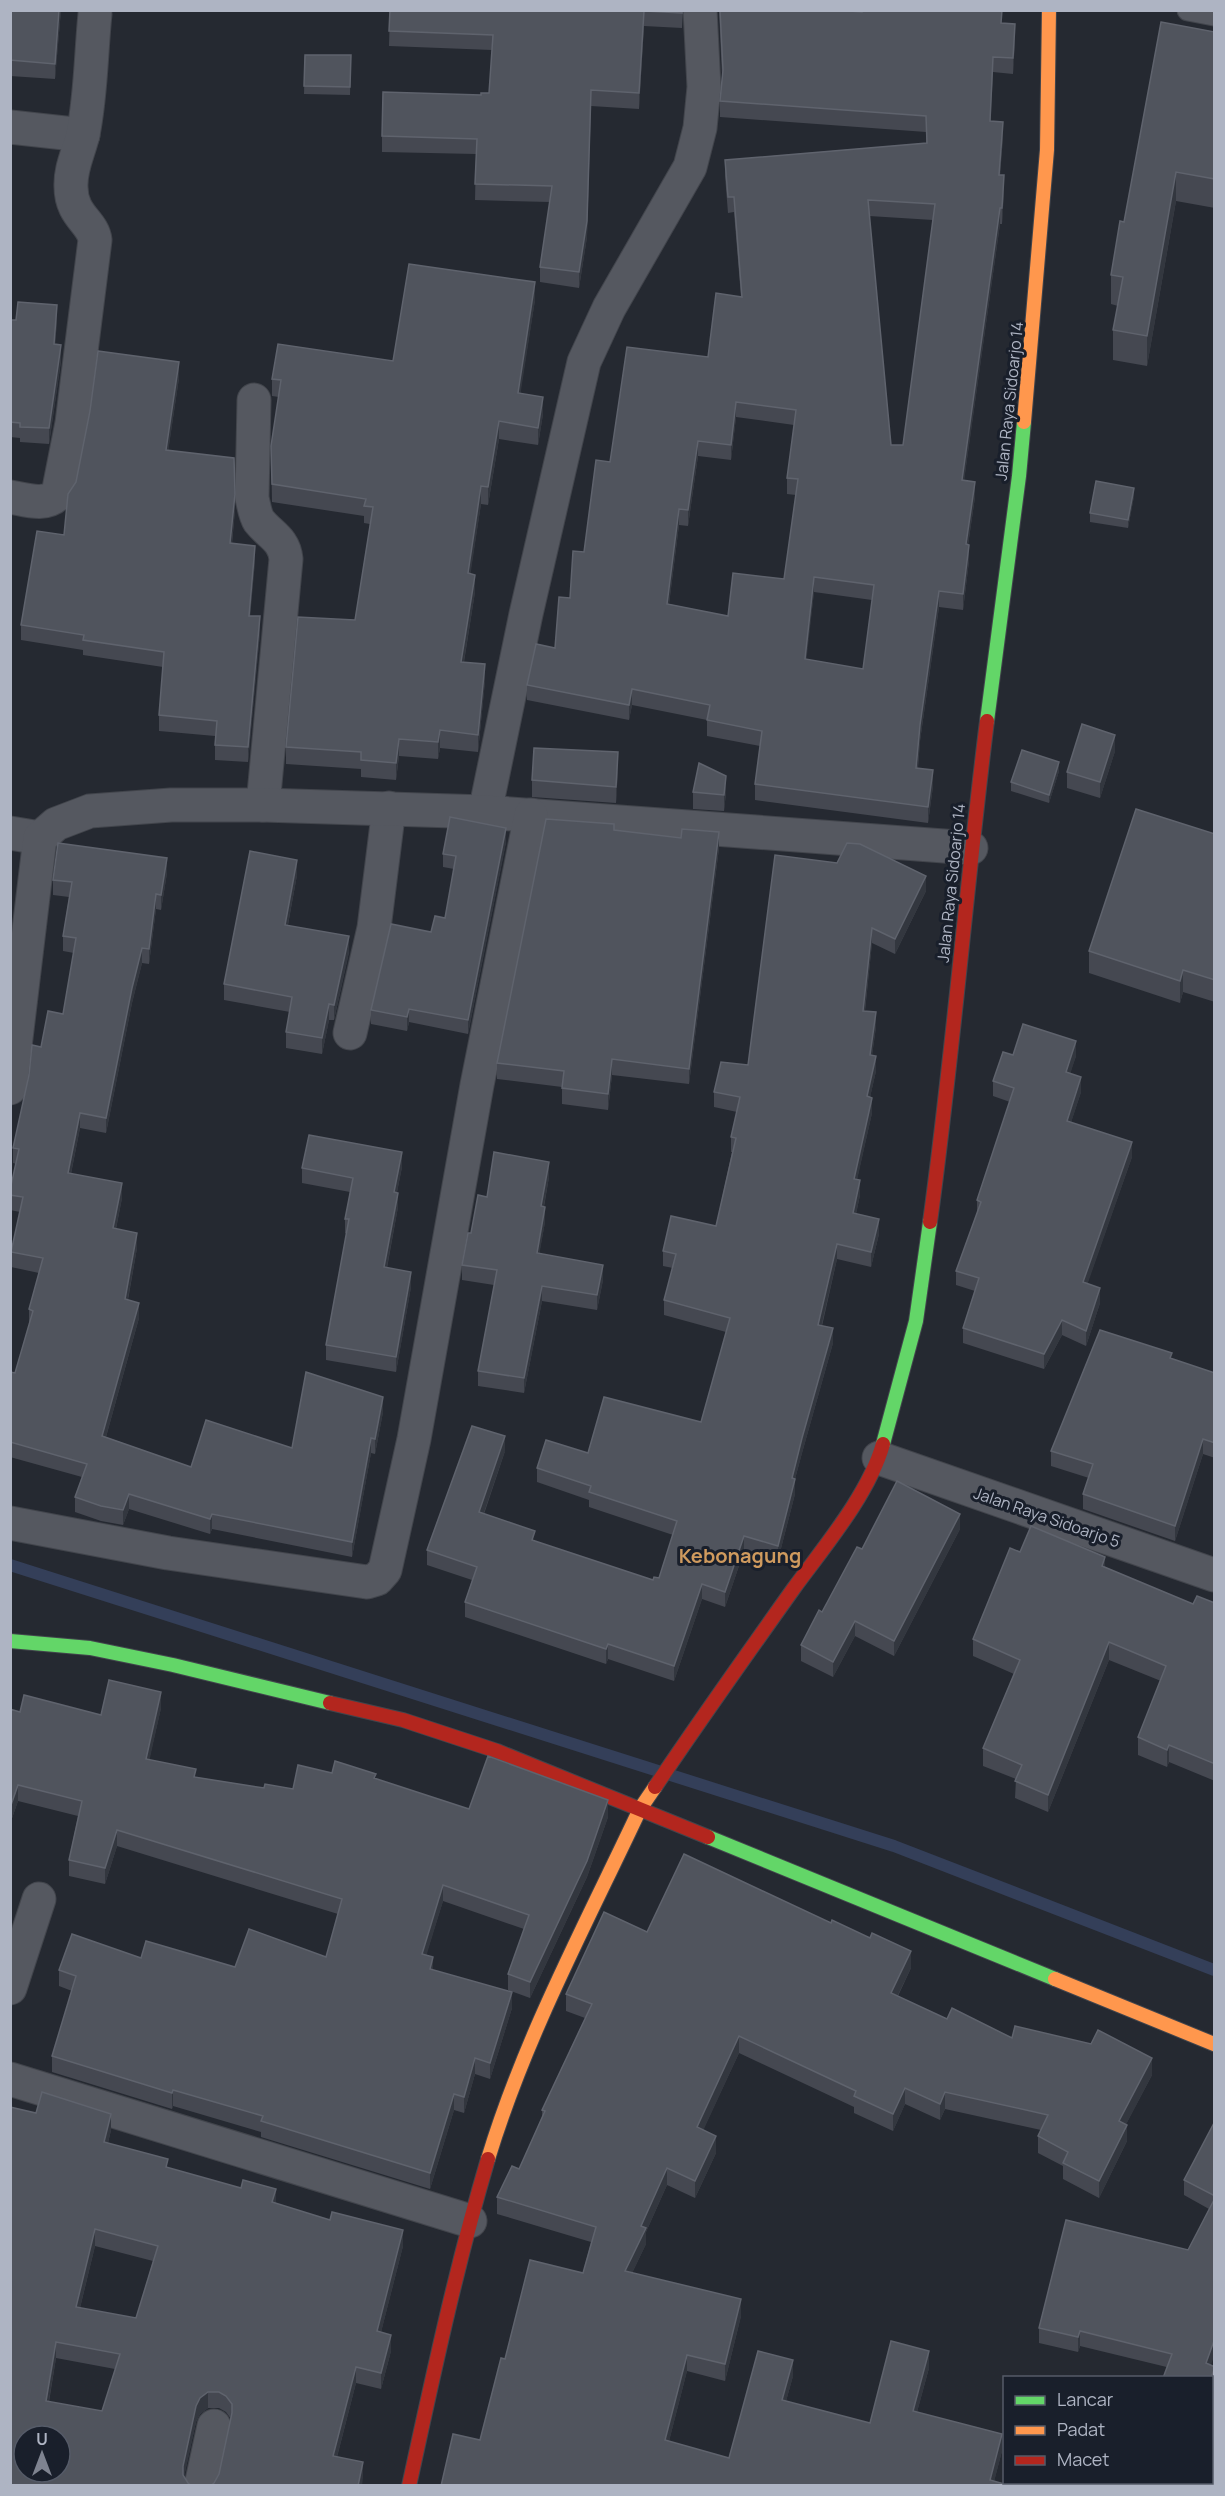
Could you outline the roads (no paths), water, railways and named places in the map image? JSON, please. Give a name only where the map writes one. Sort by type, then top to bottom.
[{"type":"main road","name":"Jalan Raya Sidoarjo 14","points":[[409,2486],[442,2334],[470,2221],[503,2110],[524,2055],[640,1809],[656,1789],[711,1704],[847,1515],[879,1458],[915,1321],[943,1125],[971,848],[1019,476],[1047,150],[1049,10]]},
{"type":"main road","points":[[10,1641],[90,1648],[266,1687],[403,1720],[497,1751],[1215,2044]]},
{"type":"street","points":[[485,812],[526,615],[584,362],[609,308],[690,166],[700,128],[704,87],[700,10]]},
{"type":"street","points":[[10,497],[40,502],[52,501],[58,494],[72,423],[95,240],[94,234],[76,211],[70,188],[73,163],[83,135],[95,14]]},
{"type":"street","points":[[10,127],[83,135]]},
{"type":"street","points":[[254,400],[252,498],[259,520],[285,548],[286,559],[263,805]]},
{"type":"street","points":[[10,1088],[25,836],[90,811],[171,805],[263,805],[485,812],[971,848]]},
{"type":"street","points":[[350,1033],[374,928],[389,808]]},
{"type":"street","points":[[10,1522],[168,1553],[356,1581],[367,1582],[377,1579],[385,1570],[414,1439],[477,1084],[531,815]]},
{"type":"street","name":"Jalan Raya Sidoarjo 5","points":[[879,1458],[1215,1575]]},
{"type":"street","points":[[10,1988],[39,1899]]},
{"type":"street","points":[[10,2079],[470,2221]]},
{"type":"street","points":[[201,2486],[214,2426]]},
{"type":"lane","points":[[1188,10],[1215,15]]},
{"type":"waterway","points":[[10,1565],[894,1846],[1214,1970]]},
{"type":"district","name":"Kebonagung","points":[[740,1555]]}]
